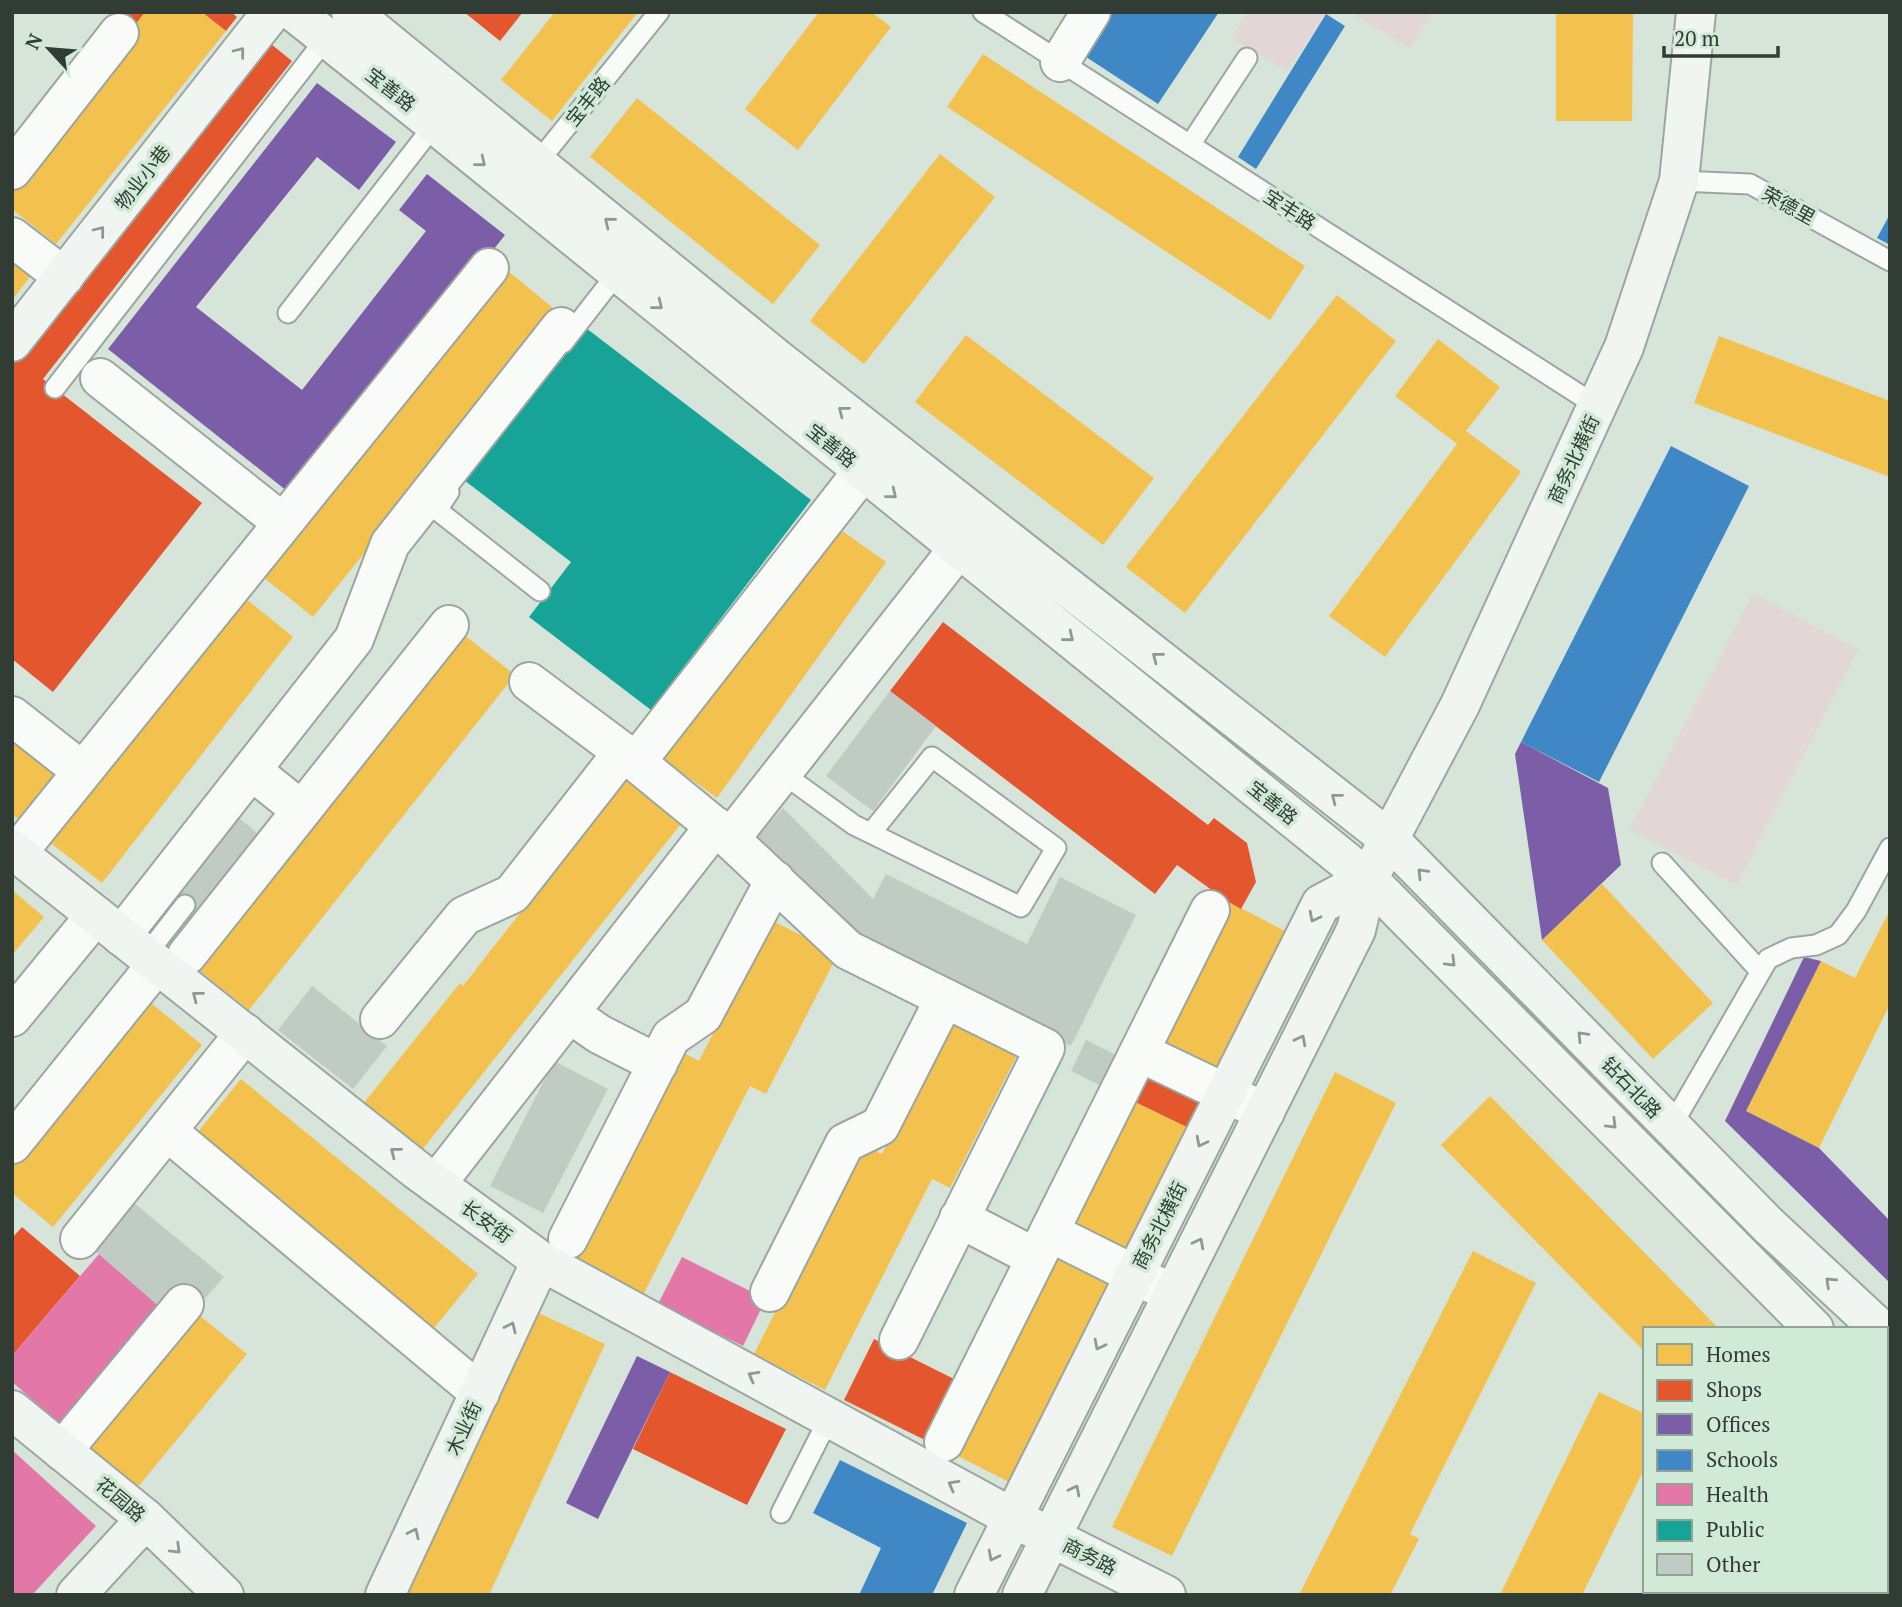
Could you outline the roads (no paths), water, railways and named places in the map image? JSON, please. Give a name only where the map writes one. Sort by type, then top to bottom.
[{"type":"main road","name":"物业小巷","points":[[12,342],[272,12]]},
{"type":"main road","name":"宝善路","points":[[294,12],[342,21],[445,110],[628,259],[777,359],[873,457],[970,534],[1390,840]]},
{"type":"main road","name":"商务北横街","points":[[1022,1595],[1356,930],[1368,879],[1460,705],[1624,347],[1679,181],[1696,12]]},
{"type":"main road","name":"宝善路","points":[[970,534],[1368,879]]},
{"type":"main road","name":"钻石北路","points":[[1390,840],[1768,1225],[1878,1327]]},
{"type":"main road","name":"长安街","points":[[14,851],[141,945],[245,1033],[436,1184],[555,1250],[828,1418],[1013,1518]]},
{"type":"main road","name":"商务北横街","points":[[974,1595],[1321,904],[1368,879]]},
{"type":"main road","name":"钻石北路","points":[[1368,879],[1812,1327]]},
{"type":"main road","name":"木业街","points":[[385,1595],[480,1393],[555,1250]]},
{"type":"main road","name":"花园路","points":[[12,1410],[146,1519],[224,1595]]},
{"type":"main road","name":"商务路","points":[[1013,1518],[1166,1595]]},
{"type":"main road","points":[[76,1595],[146,1519]]},
{"type":"street","points":[[1060,62],[1091,12]]},
{"type":"street","points":[[12,170],[119,33]]},
{"type":"street","points":[[12,237],[64,276]]},
{"type":"street","points":[[14,851],[82,771],[489,268]]},
{"type":"street","points":[[12,1144],[251,770],[354,639],[390,544],[561,327]]},
{"type":"street","points":[[100,377],[282,523]]},
{"type":"street","points":[[380,1019],[464,916],[512,894],[630,757],[873,457]]},
{"type":"street","points":[[436,1184],[569,1013],[723,832],[782,773],[970,534]]},
{"type":"street","points":[[12,1017],[141,945],[301,810],[449,625]]},
{"type":"street","points":[[529,682],[630,757],[723,832],[848,950],[1045,1048],[899,1340]]},
{"type":"street","points":[[12,716],[82,771]]},
{"type":"street","points":[[251,770],[301,810]]},
{"type":"street","points":[[555,1250],[671,1037],[703,1015],[775,880]]},
{"type":"street","points":[[944,1442],[1210,910]]},
{"type":"street","points":[[770,1292],[845,1143],[880,1126],[945,998]]},
{"type":"street","points":[[569,1013],[599,1034],[658,1064]]},
{"type":"street","points":[[80,1239],[245,1033]]},
{"type":"street","points":[[1139,1052],[1265,1112]]},
{"type":"street","points":[[167,1131],[480,1393]]},
{"type":"street","points":[[959,1219],[1135,1275],[1173,1294]]},
{"type":"street","points":[[62,1451],[184,1304]]},
{"type":"lane","name":"宝丰路","points":[[526,177],[659,12]]},
{"type":"lane","name":"宝丰路","points":[[983,12],[1597,406]]},
{"type":"lane","points":[[55,388],[342,21]]},
{"type":"lane","points":[[1190,145],[1247,58]]},
{"type":"lane","points":[[288,313],[445,110]]},
{"type":"lane","name":"荣德里","points":[[1679,181],[1750,184],[1890,261]]},
{"type":"lane","points":[[540,591],[437,510],[470,460],[628,259]]},
{"type":"lane","points":[[782,773],[854,825],[1021,907],[1056,848],[932,757],[871,833]]},
{"type":"lane","points":[[1671,1127],[1768,959],[1791,948],[1816,945],[1838,935],[1856,911],[1890,848]]},
{"type":"lane","points":[[1662,863],[1760,971]]},
{"type":"lane","points":[[141,945],[185,905]]},
{"type":"lane","points":[[781,1513],[828,1418]]}]
